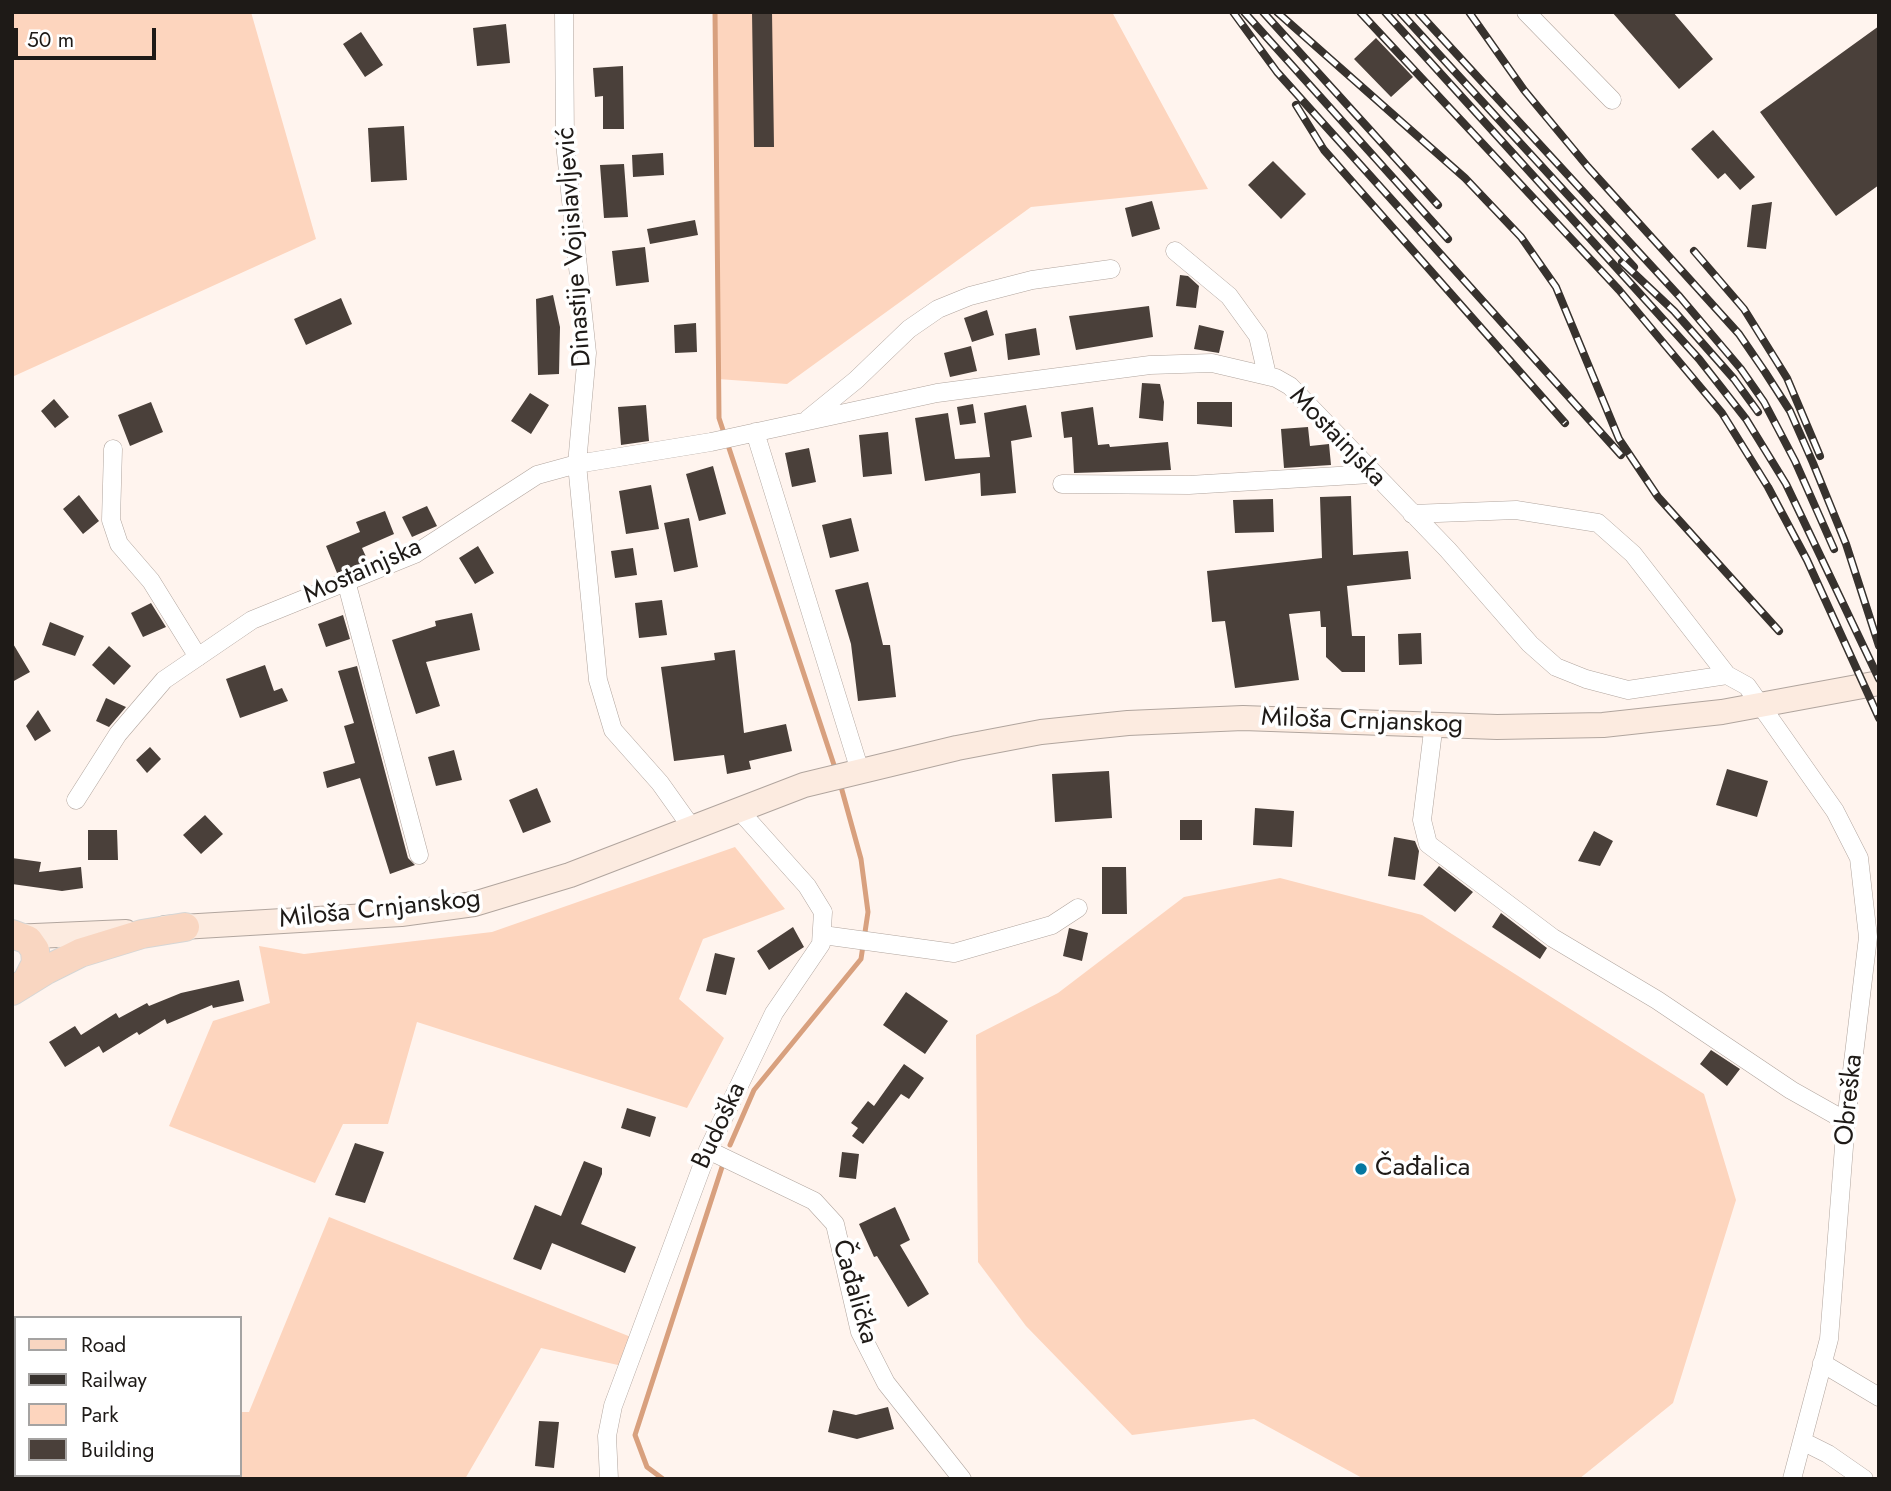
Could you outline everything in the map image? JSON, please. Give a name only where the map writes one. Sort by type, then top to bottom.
[{"type":"main road","name":"Miloša Crnjanskog","points":[[16,936],[401,914],[474,904],[529,889],[812,783],[1022,735],[1105,725],[1243,718],[1531,727],[1603,725],[1759,706],[1879,683]]},
{"type":"main road","points":[[20,986],[100,946],[185,927]]},
{"type":"main road","points":[[16,936],[32,944],[37,956],[34,969],[20,986]]},
{"type":"street","name":"Dinastije Vojislavljević","points":[[564,12],[565,143],[587,353],[577,464],[598,680],[613,730],[660,783],[691,828]]},
{"type":"street","points":[[1526,12],[1612,100]]},
{"type":"street","points":[[1175,251],[1229,296],[1258,336],[1267,375]]},
{"type":"street","points":[[806,421],[856,380],[909,329],[938,309],[970,296],[1032,280],[1111,269]]},
{"type":"street","name":"Mostainjska","points":[[76,800],[118,734],[164,680],[253,620],[415,554],[537,475],[577,464],[711,442],[937,393],[1150,365],[1212,363],[1267,375],[1290,386],[1412,514],[1530,644],[1556,667],[1586,679],[1628,690],[1727,675]]},
{"type":"street","points":[[751,433],[853,772]]},
{"type":"street","points":[[113,449],[111,520],[118,544],[151,581],[198,657]]},
{"type":"street","points":[[1062,484],[1189,485],[1371,474]]},
{"type":"street","points":[[1412,514],[1516,510],[1598,523],[1633,554],[1727,675],[1747,686],[1759,706]]},
{"type":"street","points":[[346,581],[419,855]]},
{"type":"street","name":"Obreška","points":[[1759,706],[1835,811],[1860,858],[1868,937],[1846,1121],[1829,1339],[1792,1479]]},
{"type":"street","points":[[1434,723],[1422,820],[1428,844],[1553,938],[1657,1000],[1791,1090],[1846,1121]]},
{"type":"street","points":[[738,810],[807,886],[823,912],[823,935],[871,944],[954,953],[1052,925],[1078,908]]},
{"type":"street","name":"Budoška","points":[[609,1479],[607,1436],[613,1406],[654,1287],[708,1150],[774,1013],[821,944],[823,935]]},
{"type":"street","name":"Čađalička","points":[[708,1150],[814,1201],[835,1224],[860,1332],[886,1383],[962,1479]]},
{"type":"street","points":[[1822,1363],[1879,1397]]},
{"type":"street","points":[[1802,1441],[1828,1454],[1864,1479]]},
{"type":"green space","points":[[12,12],[251,12],[316,239],[12,377]]},
{"type":"green space","points":[[715,12],[1112,12],[1208,189],[1031,207],[787,384],[718,379]]},
{"type":"green space","points":[[735,847],[785,909],[703,939],[679,999],[724,1038],[687,1108],[417,1022],[388,1124],[343,1124],[315,1183],[169,1126],[213,1021],[270,1003],[259,946],[304,954],[492,932]]},
{"type":"green space","points":[[1280,878],[1422,915],[1704,1094],[1736,1200],[1673,1403],[1579,1479],[1364,1479],[1254,1419],[1132,1435],[1026,1326],[978,1262],[976,1035],[1058,993],[1184,897]]},
{"type":"green space","points":[[329,1217],[636,1339],[627,1367],[541,1348],[465,1479],[12,1479],[12,1423],[14,1477],[242,1477],[242,1412],[249,1412]]},
{"type":"building","points":[[752,12],[772,12],[774,147],[754,147]]},
{"type":"building","points":[[1612,12],[1673,12],[1713,59],[1679,89]]},
{"type":"building","points":[[506,24],[510,63],[477,66],[473,28]]},
{"type":"building","points":[[1879,26],[1879,185],[1836,216],[1760,112]]},
{"type":"building","points":[[361,32],[383,65],[365,77],[343,44]]},
{"type":"building","points":[[1376,38],[1413,77],[1391,97],[1354,59]]},
{"type":"building","points":[[623,66],[624,129],[603,129],[603,96],[595,97],[593,68]]},
{"type":"building","points":[[404,126],[407,180],[371,182],[368,128]]},
{"type":"building","points":[[1713,130],[1755,177],[1740,190],[1725,173],[1718,179],[1691,149]]},
{"type":"building","points":[[663,153],[664,175],[633,177],[632,155]]},
{"type":"building","points":[[1273,161],[1306,194],[1281,219],[1248,185]]},
{"type":"building","points":[[624,164],[628,217],[604,218],[600,165]]},
{"type":"building","points":[[1152,201],[1160,229],[1132,237],[1125,208]]},
{"type":"building","points":[[1772,202],[1766,249],[1747,247],[1752,205]]},
{"type":"building","points":[[695,220],[698,235],[650,244],[647,229]]},
{"type":"building","points":[[645,247],[649,282],[616,286],[612,251]]},
{"type":"building","points":[[1180,275],[1188,276],[1199,286],[1196,308],[1176,306]]},
{"type":"building","points":[[553,295],[560,327],[559,374],[538,375],[536,299]]},
{"type":"building","points":[[341,298],[352,324],[306,345],[294,319]]},
{"type":"building","points":[[1149,306],[1153,337],[1076,350],[1069,316]]},
{"type":"building","points":[[987,310],[994,335],[972,342],[964,318]]},
{"type":"building","points":[[696,323],[697,352],[675,353],[674,325]]},
{"type":"building","points":[[1199,325],[1224,331],[1219,353],[1194,349]]},
{"type":"building","points":[[1036,328],[1040,355],[1008,360],[1005,334]]},
{"type":"building","points":[[971,346],[977,371],[950,377],[944,353]]},
{"type":"building","points":[[1142,383],[1160,384],[1164,402],[1163,421],[1139,418]]},
{"type":"building","points":[[530,393],[549,405],[531,434],[511,421]]},
{"type":"building","points":[[54,399],[69,417],[55,428],[41,411]]},
{"type":"building","points":[[151,402],[163,432],[130,446],[118,415]]},
{"type":"building","points":[[1197,402],[1232,402],[1232,427],[1197,424]]},
{"type":"building","points":[[973,404],[976,423],[960,425],[957,407]]},
{"type":"building","points":[[646,405],[649,441],[621,445],[618,407]]},
{"type":"building","points":[[1026,405],[1032,437],[1011,441],[1016,493],[981,496],[980,473],[925,481],[915,418],[948,413],[955,459],[990,457],[984,413]]},
{"type":"building","points":[[1093,407],[1098,445],[1109,444],[1110,447],[1168,442],[1171,470],[1074,473],[1072,437],[1064,438],[1061,412]]},
{"type":"building","points":[[1308,427],[1310,446],[1329,444],[1331,465],[1284,468],[1281,429]]},
{"type":"building","points":[[888,432],[892,474],[863,477],[859,435]]},
{"type":"building","points":[[809,448],[816,482],[792,487],[785,453]]},
{"type":"building","points":[[713,466],[726,514],[699,521],[686,474]]},
{"type":"building","points":[[651,485],[659,529],[626,534],[619,491]]},
{"type":"building","points":[[79,495],[99,521],[83,534],[63,509]]},
{"type":"building","points":[[1351,496],[1353,555],[1408,551],[1411,579],[1347,586],[1352,636],[1365,636],[1365,672],[1342,672],[1326,657],[1326,627],[1321,627],[1320,611],[1289,614],[1299,680],[1235,688],[1225,621],[1212,622],[1207,571],[1322,558],[1320,497]]},
{"type":"building","points":[[1273,499],[1274,532],[1235,533],[1233,500]]},
{"type":"building","points":[[427,506],[437,526],[412,537],[402,517]]},
{"type":"building","points":[[385,511],[394,534],[362,548],[368,561],[337,573],[326,546],[360,532],[356,522]]},
{"type":"building","points":[[689,518],[698,567],[674,572],[664,523]]},
{"type":"building","points":[[851,518],[859,551],[830,558],[822,525]]},
{"type":"building","points":[[478,546],[494,573],[475,584],[459,558]]},
{"type":"building","points":[[633,548],[637,575],[615,578],[611,551]]},
{"type":"building","points":[[868,582],[883,645],[890,645],[896,697],[858,701],[851,644],[835,590]]},
{"type":"building","points":[[662,600],[667,635],[639,638],[635,603]]},
{"type":"building","points":[[151,603],[166,627],[143,637],[131,613]]},
{"type":"building","points":[[472,613],[480,650],[426,662],[440,706],[416,714],[392,640],[436,626],[435,621]]},
{"type":"building","points":[[343,615],[350,639],[326,647],[318,624]]},
{"type":"building","points":[[50,622],[84,636],[75,656],[42,645]]},
{"type":"building","points":[[1421,633],[1422,664],[1399,665],[1398,634]]},
{"type":"building","points":[[12,642],[30,672],[12,682]]},
{"type":"building","points":[[109,646],[131,666],[114,685],[92,665]]},
{"type":"building","points":[[735,650],[744,733],[786,724],[792,751],[749,761],[751,769],[727,774],[724,755],[674,761],[661,667],[715,660],[714,653]]},
{"type":"building","points":[[265,665],[274,691],[282,688],[288,701],[240,718],[226,679]]},
{"type":"building","points":[[357,666],[408,858],[415,865],[390,874],[360,778],[327,788],[323,772],[355,763],[344,726],[354,723],[338,671]]},
{"type":"building","points":[[106,698],[126,707],[109,727],[96,721]]},
{"type":"building","points":[[38,710],[51,731],[35,741],[26,726]]},
{"type":"building","points":[[150,747],[161,759],[147,773],[136,760]]},
{"type":"building","points":[[454,750],[462,780],[436,786],[428,757]]},
{"type":"building","points":[[1727,769],[1768,781],[1757,817],[1716,805]]},
{"type":"building","points":[[1109,771],[1112,818],[1055,822],[1052,774]]},
{"type":"building","points":[[537,788],[551,822],[523,833],[509,800]]},
{"type":"building","points":[[1255,808],[1294,811],[1292,847],[1253,845]]},
{"type":"building","points":[[205,815],[223,834],[201,854],[183,835]]},
{"type":"building","points":[[1180,820],[1202,820],[1202,840],[1180,840]]},
{"type":"building","points":[[88,830],[117,830],[118,860],[88,860]]},
{"type":"building","points":[[1594,831],[1613,841],[1600,866],[1578,861]]},
{"type":"building","points":[[1394,837],[1415,841],[1419,851],[1415,880],[1388,876]]},
{"type":"building","points":[[12,858],[41,862],[39,872],[81,867],[83,888],[62,891],[12,884]]},
{"type":"building","points":[[1439,866],[1473,892],[1455,912],[1423,885]]},
{"type":"building","points":[[1102,867],[1126,867],[1127,914],[1102,914]]},
{"type":"building","points":[[1501,913],[1547,948],[1540,959],[1492,927]]},
{"type":"building","points":[[793,927],[804,947],[769,970],[757,951]]},
{"type":"building","points":[[1069,928],[1088,933],[1082,961],[1063,956]]},
{"type":"building","points":[[715,953],[735,958],[726,995],[706,991]]},
{"type":"building","points":[[239,980],[244,1001],[213,1008],[212,1005],[167,1024],[165,1019],[103,1053],[99,1046],[65,1067],[49,1042],[75,1026],[81,1035],[116,1013],[119,1018],[147,1003],[149,1006],[181,993]]},
{"type":"building","points":[[906,992],[948,1021],[925,1054],[883,1025]]},
{"type":"building","points":[[1711,1050],[1740,1069],[1727,1086],[1700,1064]]},
{"type":"building","points":[[904,1064],[924,1078],[909,1099],[901,1094],[863,1144],[852,1136],[858,1128],[851,1123],[868,1101],[874,1106]]},
{"type":"building","points":[[627,1108],[656,1117],[650,1137],[621,1128]]},
{"type":"building","points":[[355,1143],[384,1152],[365,1203],[335,1195]]},
{"type":"building","points":[[842,1152],[859,1154],[856,1179],[839,1177]]},
{"type":"building","points":[[584,1161],[602,1168],[602,1174],[581,1224],[636,1247],[625,1273],[552,1243],[541,1270],[513,1259],[535,1205],[561,1216]]},
{"type":"building","points":[[895,1207],[910,1240],[900,1245],[929,1294],[908,1307],[877,1256],[874,1257],[859,1224]]},
{"type":"building","points":[[888,1407],[894,1429],[857,1439],[828,1432],[833,1410],[856,1415]]},
{"type":"building","points":[[539,1421],[559,1422],[554,1468],[535,1466]]},
{"type":"waterway","points":[[715,12],[719,418],[836,771]]},
{"type":"waterway","points":[[730,1145],[754,1090],[861,959],[868,912],[861,859],[840,783]]},
{"type":"waterway","points":[[663,1479],[647,1467],[635,1435],[723,1164]]},
{"type":"railway","points":[[1233,12],[1277,72],[1621,455]]},
{"type":"railway","points":[[1244,12],[1448,239]]},
{"type":"railway","points":[[1263,12],[1438,205]]},
{"type":"railway","points":[[1277,12],[1465,178],[1521,237],[1556,287],[1619,439],[1658,497],[1779,631]]},
{"type":"railway","points":[[1360,12],[1619,290],[1722,413],[1768,487],[1807,560],[1879,718]]},
{"type":"railway","points":[[1385,12],[1699,359],[1746,419],[1786,484],[1879,679]]},
{"type":"railway","points":[[1400,12],[1634,267]]},
{"type":"railway","points":[[1418,12],[1680,297],[1741,369],[1764,402],[1795,461],[1834,549]]},
{"type":"railway","points":[[1469,12],[1524,90],[1588,167],[1739,334],[1765,372],[1790,411],[1813,463],[1846,544],[1879,646]]},
{"type":"railway","points":[[1296,105],[1324,150],[1565,423]]},
{"type":"railway","points":[[1694,251],[1744,309],[1787,378],[1820,456]]},
{"type":"railway","points":[[1622,262],[1674,311],[1734,379],[1758,412]]},
{"type":"place","name":"Čađalica","points":[[1361,1169]]}]
